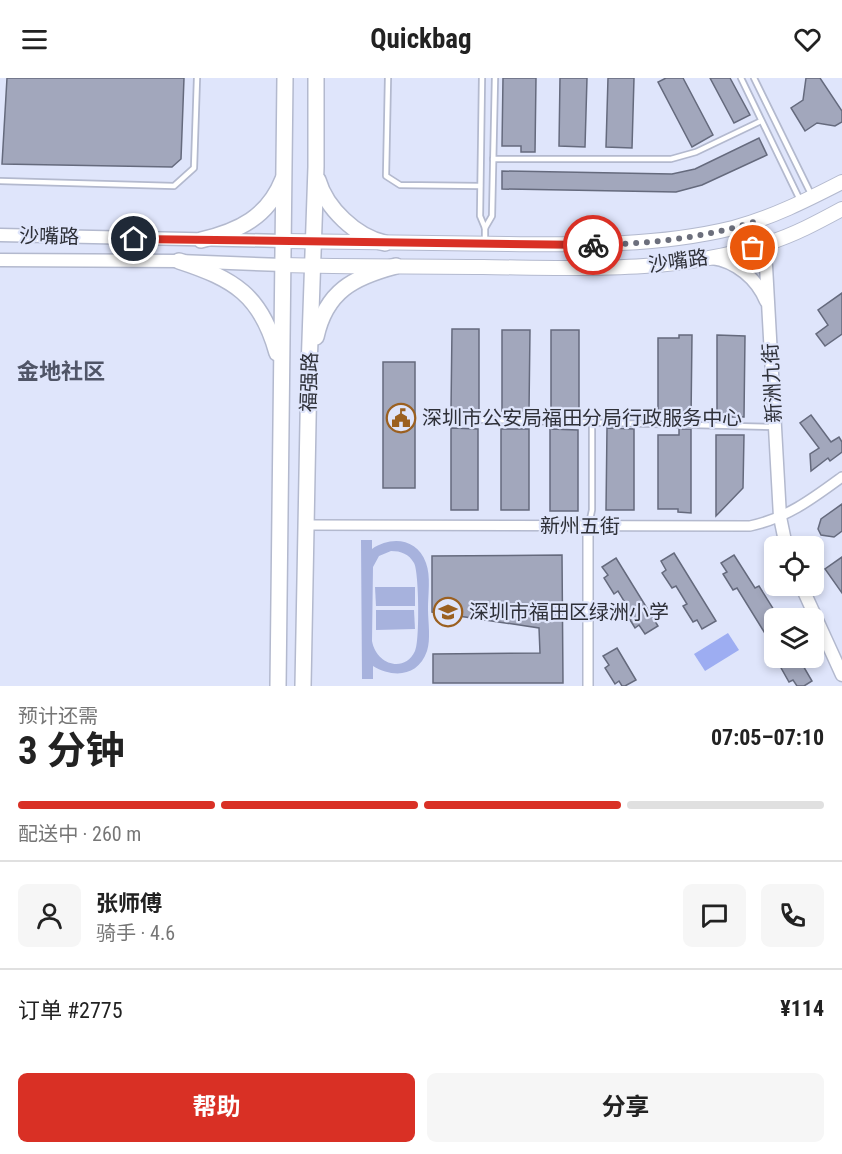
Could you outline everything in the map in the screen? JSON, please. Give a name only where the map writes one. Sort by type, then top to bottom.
[{"type":"main road","name":"福强路","points":[[278,686],[285,78]]},
{"type":"main road","name":"福强路","points":[[303,686],[309,369],[316,167],[316,78]]},
{"type":"main road","points":[[316,167],[320,188],[333,209],[357,230],[385,243]]},
{"type":"main road","points":[[201,240],[228,234],[247,223],[270,202],[279,190],[284,176]]},
{"type":"main road","name":"沙嘴路","points":[[284,241],[584,245],[646,243],[724,230],[757,221],[842,182]]},
{"type":"main road","name":"沙嘴路","points":[[283,265],[613,267],[666,264],[762,245],[799,231],[842,209]]},
{"type":"main road","points":[[179,261],[210,271],[231,282],[247,295],[260,311],[271,331],[282,374]]},
{"type":"main road","points":[[309,369],[318,331],[330,303],[341,290],[362,276],[396,266]]},
{"type":"street","name":"新洲九街","points":[[757,221],[762,245],[768,309],[780,518],[784,536]]},
{"type":"street","name":"沙嘴路","points":[[0,235],[284,241]]},
{"type":"street","points":[[699,259],[721,260],[744,272],[759,287],[768,309]]},
{"type":"street","name":"沙嘴路","points":[[0,260],[179,261],[283,265]]},
{"type":"street","name":"新州五街","points":[[306,525],[750,525],[780,518],[807,503],[842,477]]},
{"type":"street","points":[[588,526],[588,686]]},
{"type":"street","points":[[806,596],[842,675]]},
{"type":"lane","points":[[0,181],[174,186],[194,168],[197,78]]},
{"type":"lane","points":[[388,78],[386,176],[400,185],[480,186]]},
{"type":"lane","points":[[482,78],[480,216],[485,228],[485,244]]},
{"type":"lane","points":[[485,228],[492,216],[495,78]]},
{"type":"lane","points":[[741,78],[762,121],[807,200]]},
{"type":"lane","points":[[754,78],[807,200]]},
{"type":"lane","points":[[493,159],[671,159],[696,152],[762,121]]},
{"type":"lane","points":[[451,419],[775,427]]},
{"type":"lane","points":[[588,526],[592,510],[592,422]]},
{"type":"shaded area","points":[[361,540],[372,540],[372,549],[387,542],[410,544],[422,555],[428,568],[429,636],[427,651],[418,666],[411,670],[397,673],[373,666],[373,679],[362,679]],"holes":[[[391,551],[401,552],[412,560],[417,579],[417,645],[410,658],[398,664],[379,656],[372,641],[373,567],[379,556]]]},
{"type":"shaded area","points":[[375,587],[415,587],[415,606],[376,606]]},
{"type":"shaded area","points":[[376,610],[414,610],[415,629],[376,630]]},
{"type":"shaded area","points":[[728,633],[739,650],[705,671],[694,654]]},
{"type":"building","points":[[7,78],[184,78],[181,159],[172,167],[2,164]]},
{"type":"building","points":[[503,78],[536,78],[535,152],[521,152],[521,146],[502,146]]},
{"type":"building","points":[[560,78],[587,78],[585,147],[559,146]]},
{"type":"building","points":[[608,78],[634,78],[632,148],[606,147]]},
{"type":"building","points":[[666,78],[683,78],[713,135],[692,147],[658,82]]},
{"type":"building","points":[[710,78],[730,78],[750,115],[734,123]]},
{"type":"building","points":[[806,78],[820,78],[842,111],[842,122],[835,126],[817,123],[805,131],[791,108],[803,100]]},
{"type":"building","points":[[759,138],[767,155],[702,185],[676,192],[502,189],[502,171],[672,174],[695,169]]},
{"type":"building","points":[[842,293],[842,334],[825,346],[816,334],[828,325],[818,310]]},
{"type":"building","points":[[452,329],[479,329],[479,411],[451,410]]},
{"type":"building","points":[[502,330],[530,330],[529,411],[502,411]]},
{"type":"building","points":[[551,330],[579,330],[579,412],[551,411]]},
{"type":"building","points":[[679,335],[692,335],[691,420],[679,420],[679,412],[658,412],[658,338],[679,338]]},
{"type":"building","points":[[717,335],[745,336],[744,417],[717,417]]},
{"type":"building","points":[[383,362],[415,362],[415,488],[383,488]]},
{"type":"building","points":[[811,415],[831,442],[839,437],[842,442],[842,452],[830,461],[828,458],[811,471],[810,454],[819,448],[800,423]]},
{"type":"building","points":[[451,428],[478,429],[478,510],[451,510]]},
{"type":"building","points":[[607,428],[634,429],[634,510],[606,510]]},
{"type":"building","points":[[501,429],[529,429],[529,510],[501,510]]},
{"type":"building","points":[[550,429],[578,430],[578,511],[550,511]]},
{"type":"building","points":[[679,429],[691,429],[691,513],[678,512],[678,509],[658,509],[658,435],[679,435]]},
{"type":"building","points":[[716,435],[744,435],[743,488],[716,516]]},
{"type":"building","points":[[842,504],[842,531],[834,537],[821,535],[818,529],[821,519]]},
{"type":"building","points":[[674,553],[716,621],[702,629],[697,620],[693,622],[683,606],[687,604],[676,586],[672,588],[662,573],[666,570],[661,561]]},
{"type":"building","points":[[562,555],[563,683],[433,683],[433,654],[540,653],[539,628],[432,612],[432,556]]},
{"type":"building","points":[[734,555],[755,588],[759,586],[773,608],[764,608],[764,632],[737,588],[733,590],[723,574],[727,572],[721,563]]},
{"type":"building","points":[[842,557],[842,593],[825,569]]},
{"type":"building","points":[[616,558],[658,626],[645,634],[639,625],[635,628],[625,612],[629,609],[618,591],[614,594],[604,578],[608,575],[602,567]]},
{"type":"building","points":[[617,648],[636,680],[625,686],[622,686],[619,681],[615,684],[605,668],[609,665],[603,656]]},
{"type":"building","points":[[781,668],[804,668],[812,681],[804,686],[797,686],[793,680],[789,682]]},
{"type":"way so far","points":[[593,245],[667,240],[724,230],[757,221],[762,245],[753,248]]},
{"type":"place","name":"深圳市公安局福田分局行政服务中心","points":[[401,418]]},
{"type":"place","name":"深圳市福田区绿洲小学","points":[[448,612]]},
{"type":"district","name":"金地社区","points":[[61,371]]},
{"type":"route","points":[[134,239],[593,245]]}]
